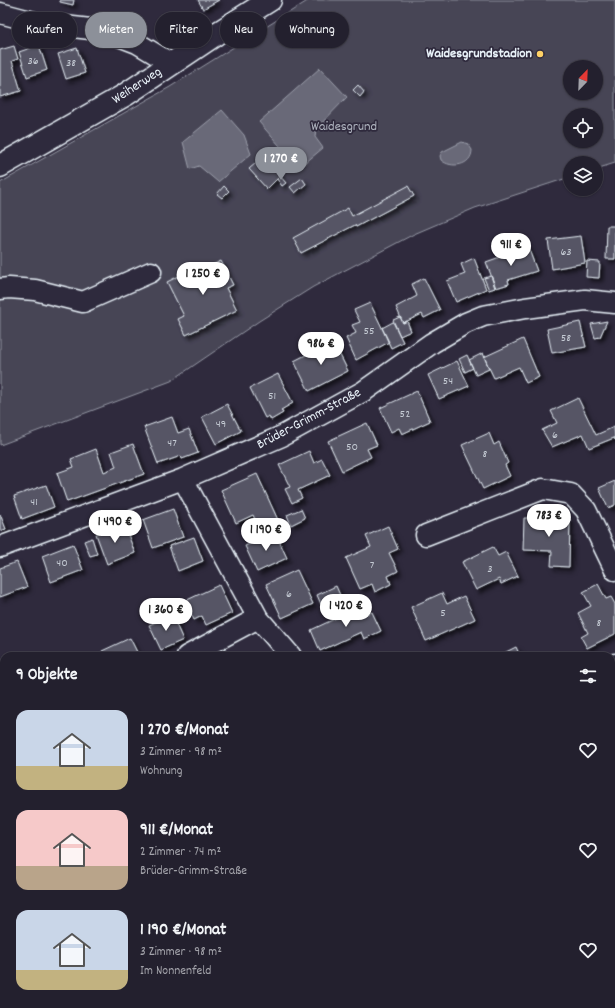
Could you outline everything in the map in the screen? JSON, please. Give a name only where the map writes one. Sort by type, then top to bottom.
[{"type":"main road","name":"Weiherweg","points":[[0,166],[126,95],[270,0]]},
{"type":"street","points":[[0,13],[38,23],[99,30],[111,33],[137,43],[172,64]]},
{"type":"street","points":[[0,289],[9,288],[35,290],[83,302],[151,272]]},
{"type":"street","name":"Brüder-Grimm-Straße","points":[[0,547],[183,479],[294,429],[364,391],[432,342],[466,323],[483,316],[525,308],[585,300],[615,303]]},
{"type":"street","points":[[183,479],[258,618],[288,652]]},
{"type":"street","points":[[426,535],[543,489],[571,494],[586,510],[615,570]]},
{"type":"street","points":[[194,652],[258,618]]},
{"type":"green space","name":"Waidesgrund","points":[[309,0],[615,0],[615,163],[603,167],[603,156],[563,156],[563,179],[475,208],[414,234],[313,287],[259,321],[171,381],[0,445],[0,183],[170,87],[232,48],[267,48],[267,26],[275,21],[275,48],[349,48],[349,12],[290,12]]},
{"type":"water","points":[[320,68],[347,97],[316,129],[315,137],[323,148],[299,168],[259,122]]},
{"type":"water","points":[[222,110],[244,135],[251,154],[218,182],[199,166],[190,169],[183,142]]},
{"type":"water","points":[[462,142],[468,144],[472,150],[469,160],[465,163],[455,165],[445,163],[441,160],[440,156],[442,152]]},
{"type":"building","points":[[60,0],[74,0],[73,5],[60,2]]},
{"type":"building","points":[[198,0],[219,0],[203,9]]},
{"type":"building","points":[[12,47],[12,48],[15,48],[18,59],[12,61],[21,91],[0,97],[0,50]]},
{"type":"building","points":[[30,48],[40,48],[47,70],[27,77],[19,52]]},
{"type":"building","points":[[77,48],[85,73],[66,79],[58,54]]},
{"type":"building","points":[[358,85],[364,92],[360,97],[353,90]]},
{"type":"building","points":[[263,157],[280,176],[267,189],[249,169]]},
{"type":"building","points":[[280,176],[286,183],[282,186],[277,179]]},
{"type":"building","points":[[302,178],[306,184],[295,193],[290,187]]},
{"type":"building","points":[[224,186],[229,191],[222,198],[217,194]]},
{"type":"building","points":[[408,186],[414,196],[356,227],[355,225],[301,253],[293,238],[348,208],[352,216]]},
{"type":"building","points":[[607,226],[615,226],[615,259],[606,259]]},
{"type":"building","points":[[581,236],[585,263],[552,269],[548,240]]},
{"type":"building","points":[[528,247],[537,271],[508,280],[509,284],[496,288],[486,262]]},
{"type":"building","points":[[474,258],[486,289],[456,302],[447,281],[465,274],[461,264]]},
{"type":"building","points":[[221,261],[233,285],[226,288],[237,310],[186,335],[178,319],[184,316],[167,282],[197,267],[199,271]]},
{"type":"building","points":[[587,261],[600,262],[599,278],[586,277]]},
{"type":"building","points":[[491,276],[495,288],[489,290],[484,278]]},
{"type":"building","points":[[424,278],[440,310],[424,318],[422,314],[403,323],[396,307],[417,296],[412,284]]},
{"type":"building","points":[[370,303],[389,342],[356,360],[346,338],[356,333],[352,325],[360,322],[354,310]]},
{"type":"building","points":[[400,317],[403,323],[407,321],[411,331],[400,336],[393,320]]},
{"type":"building","points":[[607,321],[600,337],[595,338],[591,324]]},
{"type":"building","points":[[393,322],[403,342],[391,348],[382,328]]},
{"type":"building","points":[[580,322],[586,347],[552,353],[547,329]]},
{"type":"building","points":[[523,339],[539,377],[526,383],[519,367],[494,378],[484,357]]},
{"type":"building","points":[[333,341],[348,371],[309,391],[294,361]]},
{"type":"building","points":[[483,353],[489,369],[476,375],[469,360]]},
{"type":"building","points":[[467,355],[473,368],[465,372],[459,359]]},
{"type":"building","points":[[457,361],[469,386],[439,399],[428,375]]},
{"type":"building","points":[[278,374],[293,403],[281,410],[283,413],[271,420],[269,416],[265,418],[250,388]]},
{"type":"building","points":[[417,391],[430,421],[402,434],[399,428],[391,432],[380,408]]},
{"type":"building","points":[[578,398],[596,435],[614,427],[615,440],[614,438],[589,448],[583,434],[552,447],[542,430],[557,423],[551,411]]},
{"type":"building","points":[[227,404],[241,431],[216,444],[202,417]]},
{"type":"building","points":[[172,417],[178,433],[189,429],[198,453],[182,459],[181,456],[158,464],[144,427]]},
{"type":"building","points":[[367,423],[377,445],[367,449],[371,457],[342,471],[328,441]]},
{"type":"building","points":[[489,433],[494,445],[499,442],[508,463],[505,465],[510,476],[483,489],[462,445]]},
{"type":"building","points":[[133,444],[144,474],[67,502],[57,473],[74,467],[71,459],[96,449],[104,472],[116,467],[111,452]]},
{"type":"building","points":[[309,451],[314,463],[322,459],[330,475],[298,490],[302,498],[292,503],[285,489],[290,487],[279,465]]},
{"type":"building","points":[[257,474],[278,520],[259,528],[253,515],[236,523],[221,490]]},
{"type":"building","points":[[615,481],[615,505],[608,508],[599,488]]},
{"type":"building","points":[[46,485],[54,507],[22,519],[14,496]]},
{"type":"building","points":[[173,509],[183,537],[153,548],[143,520]]},
{"type":"building","points":[[301,509],[305,518],[291,525],[287,515]]},
{"type":"building","points":[[0,514],[6,529],[0,531]]},
{"type":"building","points":[[524,518],[570,519],[569,567],[551,566],[552,551],[523,550]]},
{"type":"building","points":[[124,524],[135,553],[107,564],[96,534]]},
{"type":"building","points":[[388,526],[398,549],[389,553],[398,571],[388,576],[391,584],[375,592],[372,584],[360,589],[346,558],[371,547],[366,536]]},
{"type":"building","points":[[275,532],[287,558],[257,572],[245,546]]},
{"type":"building","points":[[194,537],[203,561],[178,571],[169,546]]},
{"type":"building","points":[[92,538],[97,554],[90,556],[84,541]]},
{"type":"building","points":[[73,544],[83,570],[51,582],[42,556]]},
{"type":"building","points":[[493,547],[498,556],[506,552],[518,576],[501,584],[499,579],[476,590],[462,562]]},
{"type":"building","points":[[17,562],[27,587],[0,597],[0,568]]},
{"type":"building","points":[[297,570],[313,604],[282,618],[266,584]]},
{"type":"building","points":[[598,584],[606,599],[611,597],[615,604],[615,634],[587,648],[581,637],[588,633],[578,613],[591,606],[583,592]]},
{"type":"building","points":[[219,585],[232,613],[206,625],[202,616],[194,620],[185,601]]},
{"type":"building","points":[[336,586],[343,602],[324,611],[317,595]]},
{"type":"building","points":[[442,593],[447,604],[464,596],[475,619],[426,641],[411,607]]},
{"type":"building","points":[[360,607],[364,615],[372,612],[381,631],[364,639],[361,632],[320,651],[311,630]]},
{"type":"building","points":[[172,615],[183,640],[161,650],[149,625]]},
{"type":"building","points":[[130,638],[137,652],[102,652]]},
{"type":"building","points":[[516,647],[518,652],[506,652]]},
{"type":"place","name":"Waidesgrundstadion","points":[[540,54]]}]
